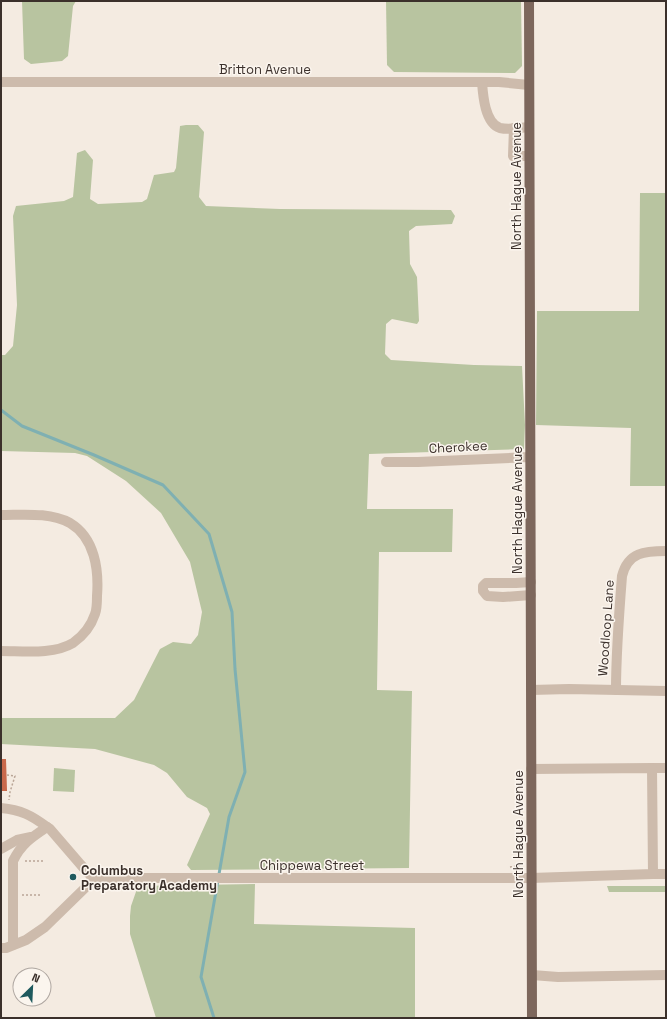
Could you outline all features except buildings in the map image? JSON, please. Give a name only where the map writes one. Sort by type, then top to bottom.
[{"type":"main road","name":"North Hague Avenue","points":[[528,1],[532,1018]]},
{"type":"street","name":"Britton Avenue","points":[[1,82],[499,82],[529,85]]},
{"type":"street","points":[[482,82],[484,101],[493,124],[499,128],[529,127]]},
{"type":"street","points":[[514,128],[513,156],[529,156]]},
{"type":"street","name":"Cherokee","points":[[386,462],[530,457]]},
{"type":"street","points":[[1,515],[45,515],[58,518],[70,524],[80,532],[89,543],[94,554],[97,568],[98,589],[95,614],[90,625],[83,634],[72,643],[48,651],[1,651]]},
{"type":"street","name":"Woodloop Lane","points":[[616,690],[616,654],[622,576],[624,568],[636,555],[652,551],[666,551]]},
{"type":"street","points":[[531,582],[486,583],[483,586],[483,591],[487,596],[503,597],[531,595]]},
{"type":"street","points":[[531,690],[666,691]]},
{"type":"street","points":[[531,768],[666,768]]},
{"type":"street","points":[[652,768],[653,874]]},
{"type":"street","points":[[1,948],[6,948],[26,940],[45,927],[86,887],[93,878],[50,829],[26,813],[5,809]]},
{"type":"street","points":[[13,945],[13,861],[18,851],[31,837],[47,827]]},
{"type":"street","points":[[1,849],[18,840],[31,837]]},
{"type":"street","name":"Chippewa Street","points":[[93,878],[531,878],[666,874]]},
{"type":"street","points":[[532,976],[666,975]]},
{"type":"path","points":[[5,809],[15,776],[7,775]]},
{"type":"path","points":[[505,868],[531,862]]},
{"type":"green space","points":[[22,1],[76,1],[73,6],[68,56],[62,61],[31,64],[24,59]]},
{"type":"green space","points":[[386,1],[521,1],[522,66],[515,73],[394,72],[387,65]]},
{"type":"green space","points":[[198,125],[204,132],[199,197],[206,206],[280,209],[451,210],[455,216],[452,224],[416,226],[409,231],[410,264],[417,277],[419,321],[417,324],[392,319],[386,324],[385,354],[391,360],[522,366],[525,425],[524,449],[369,454],[367,509],[453,509],[452,552],[379,552],[377,690],[412,691],[409,868],[191,870],[187,865],[210,814],[207,808],[187,797],[167,773],[154,765],[95,749],[1,744],[1,718],[115,718],[134,700],[160,649],[173,642],[191,644],[198,635],[202,612],[190,562],[161,513],[126,481],[87,456],[75,453],[1,451],[1,355],[5,355],[13,346],[17,305],[13,216],[16,206],[64,201],[73,197],[77,153],[85,150],[93,160],[90,199],[98,204],[142,202],[147,199],[154,175],[174,172],[176,168],[180,126]]},
{"type":"green space","points":[[640,193],[666,193],[666,486],[630,486],[631,428],[536,425],[537,311],[639,311]]},
{"type":"green space","points":[[54,768],[75,770],[74,792],[53,791]]},
{"type":"green space","points":[[255,884],[254,924],[415,928],[415,1018],[156,1018],[130,934],[131,906],[138,886]]},
{"type":"green space","points":[[607,886],[666,886],[666,892],[609,892]]},
{"type":"waterway","points":[[1,410],[22,426],[163,485],[209,534],[232,612],[235,669],[245,772],[229,817],[201,977],[214,1018]]},
{"type":"place","name":"Columbus Preparatory Academy","points":[[73,877]]}]
